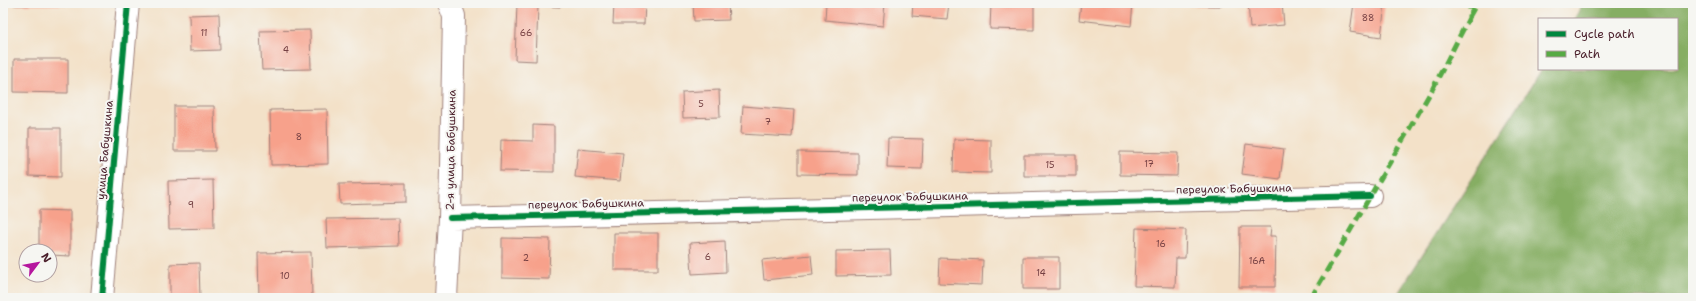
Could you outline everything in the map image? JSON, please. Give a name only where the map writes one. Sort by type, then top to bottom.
[{"type":"street","name":"улица Бабушкина","points":[[102,298],[128,3]]},
{"type":"street","name":"2-я улица Бабушкина","points":[[446,298],[450,218],[454,16],[449,3]]},
{"type":"street","name":"переулок Бабушкина","points":[[450,218],[1370,196]]},
{"type":"green space","points":[[1584,3],[1693,3],[1693,298],[1395,298],[1541,70],[1678,70],[1678,18],[1575,18]]},
{"type":"building","points":[[14,3],[67,3],[67,5],[14,5]]},
{"type":"building","points":[[517,3],[560,3],[560,7],[538,6],[536,61],[515,60]]},
{"type":"building","points":[[614,3],[645,3],[644,24],[613,24]]},
{"type":"building","points":[[693,3],[728,3],[729,20],[694,21]]},
{"type":"building","points":[[826,3],[885,3],[883,26],[825,20]]},
{"type":"building","points":[[913,3],[949,3],[947,19],[912,16]]},
{"type":"building","points":[[991,3],[1034,3],[1034,30],[990,29]]},
{"type":"building","points":[[1081,3],[1133,3],[1131,26],[1079,20]]},
{"type":"building","points":[[1171,3],[1221,3],[1221,6],[1171,5]]},
{"type":"building","points":[[1248,3],[1282,3],[1284,25],[1250,28]]},
{"type":"building","points":[[1354,3],[1385,3],[1381,37],[1350,32]]},
{"type":"building","points":[[219,14],[220,50],[190,51],[189,15]]},
{"type":"building","points":[[310,30],[311,69],[262,70],[260,31]]},
{"type":"building","points":[[14,59],[68,59],[68,93],[14,92]]},
{"type":"building","points":[[719,90],[720,117],[683,118],[682,92]]},
{"type":"building","points":[[174,106],[214,106],[215,151],[174,151]]},
{"type":"building","points":[[743,106],[794,110],[792,137],[741,134]]},
{"type":"building","points":[[327,109],[328,164],[271,165],[270,110]]},
{"type":"building","points":[[533,125],[554,126],[554,172],[500,171],[501,140],[533,141]]},
{"type":"building","points":[[29,128],[61,128],[61,177],[29,176]]},
{"type":"building","points":[[888,138],[923,139],[922,169],[887,168]]},
{"type":"building","points":[[954,139],[991,140],[991,173],[953,172]]},
{"type":"building","points":[[1246,144],[1284,149],[1280,179],[1242,174]]},
{"type":"building","points":[[578,149],[623,153],[620,181],[575,177]]},
{"type":"building","points":[[798,152],[858,153],[858,175],[798,174]]},
{"type":"building","points":[[1120,152],[1178,153],[1177,176],[1120,175]]},
{"type":"building","points":[[1024,155],[1076,155],[1076,176],[1024,176]]},
{"type":"building","points":[[213,180],[214,228],[169,229],[168,181]]},
{"type":"building","points":[[406,183],[406,202],[340,204],[339,184]]},
{"type":"building","points":[[39,210],[70,211],[70,256],[58,255],[58,243],[39,243]]},
{"type":"building","points":[[398,218],[399,246],[327,248],[326,219]]},
{"type":"building","points":[[1240,227],[1271,227],[1270,236],[1276,236],[1275,287],[1239,287]]},
{"type":"building","points":[[1136,228],[1186,230],[1185,258],[1176,258],[1175,287],[1134,286]]},
{"type":"building","points":[[614,233],[658,233],[658,270],[614,270]]},
{"type":"building","points":[[502,238],[550,239],[549,279],[502,278]]},
{"type":"building","points":[[725,241],[726,272],[692,274],[690,243]]},
{"type":"building","points":[[890,250],[891,275],[836,276],[836,251]]},
{"type":"building","points":[[311,252],[312,298],[259,298],[258,253]]},
{"type":"building","points":[[811,255],[813,275],[764,280],[762,260]]},
{"type":"building","points":[[1023,257],[1059,257],[1059,289],[1023,289]]},
{"type":"building","points":[[940,258],[983,260],[982,285],[939,283]]},
{"type":"building","points":[[199,263],[200,298],[170,298],[170,264]]},
{"type":"marked path","points":[[1311,298],[1433,88],[1469,18],[1469,3]]},
{"type":"marked path","points":[[1469,17],[1477,3]]},
{"type":"cycle path","points":[[102,298],[128,3]]},
{"type":"cycle path","points":[[450,218],[1370,196]]}]
